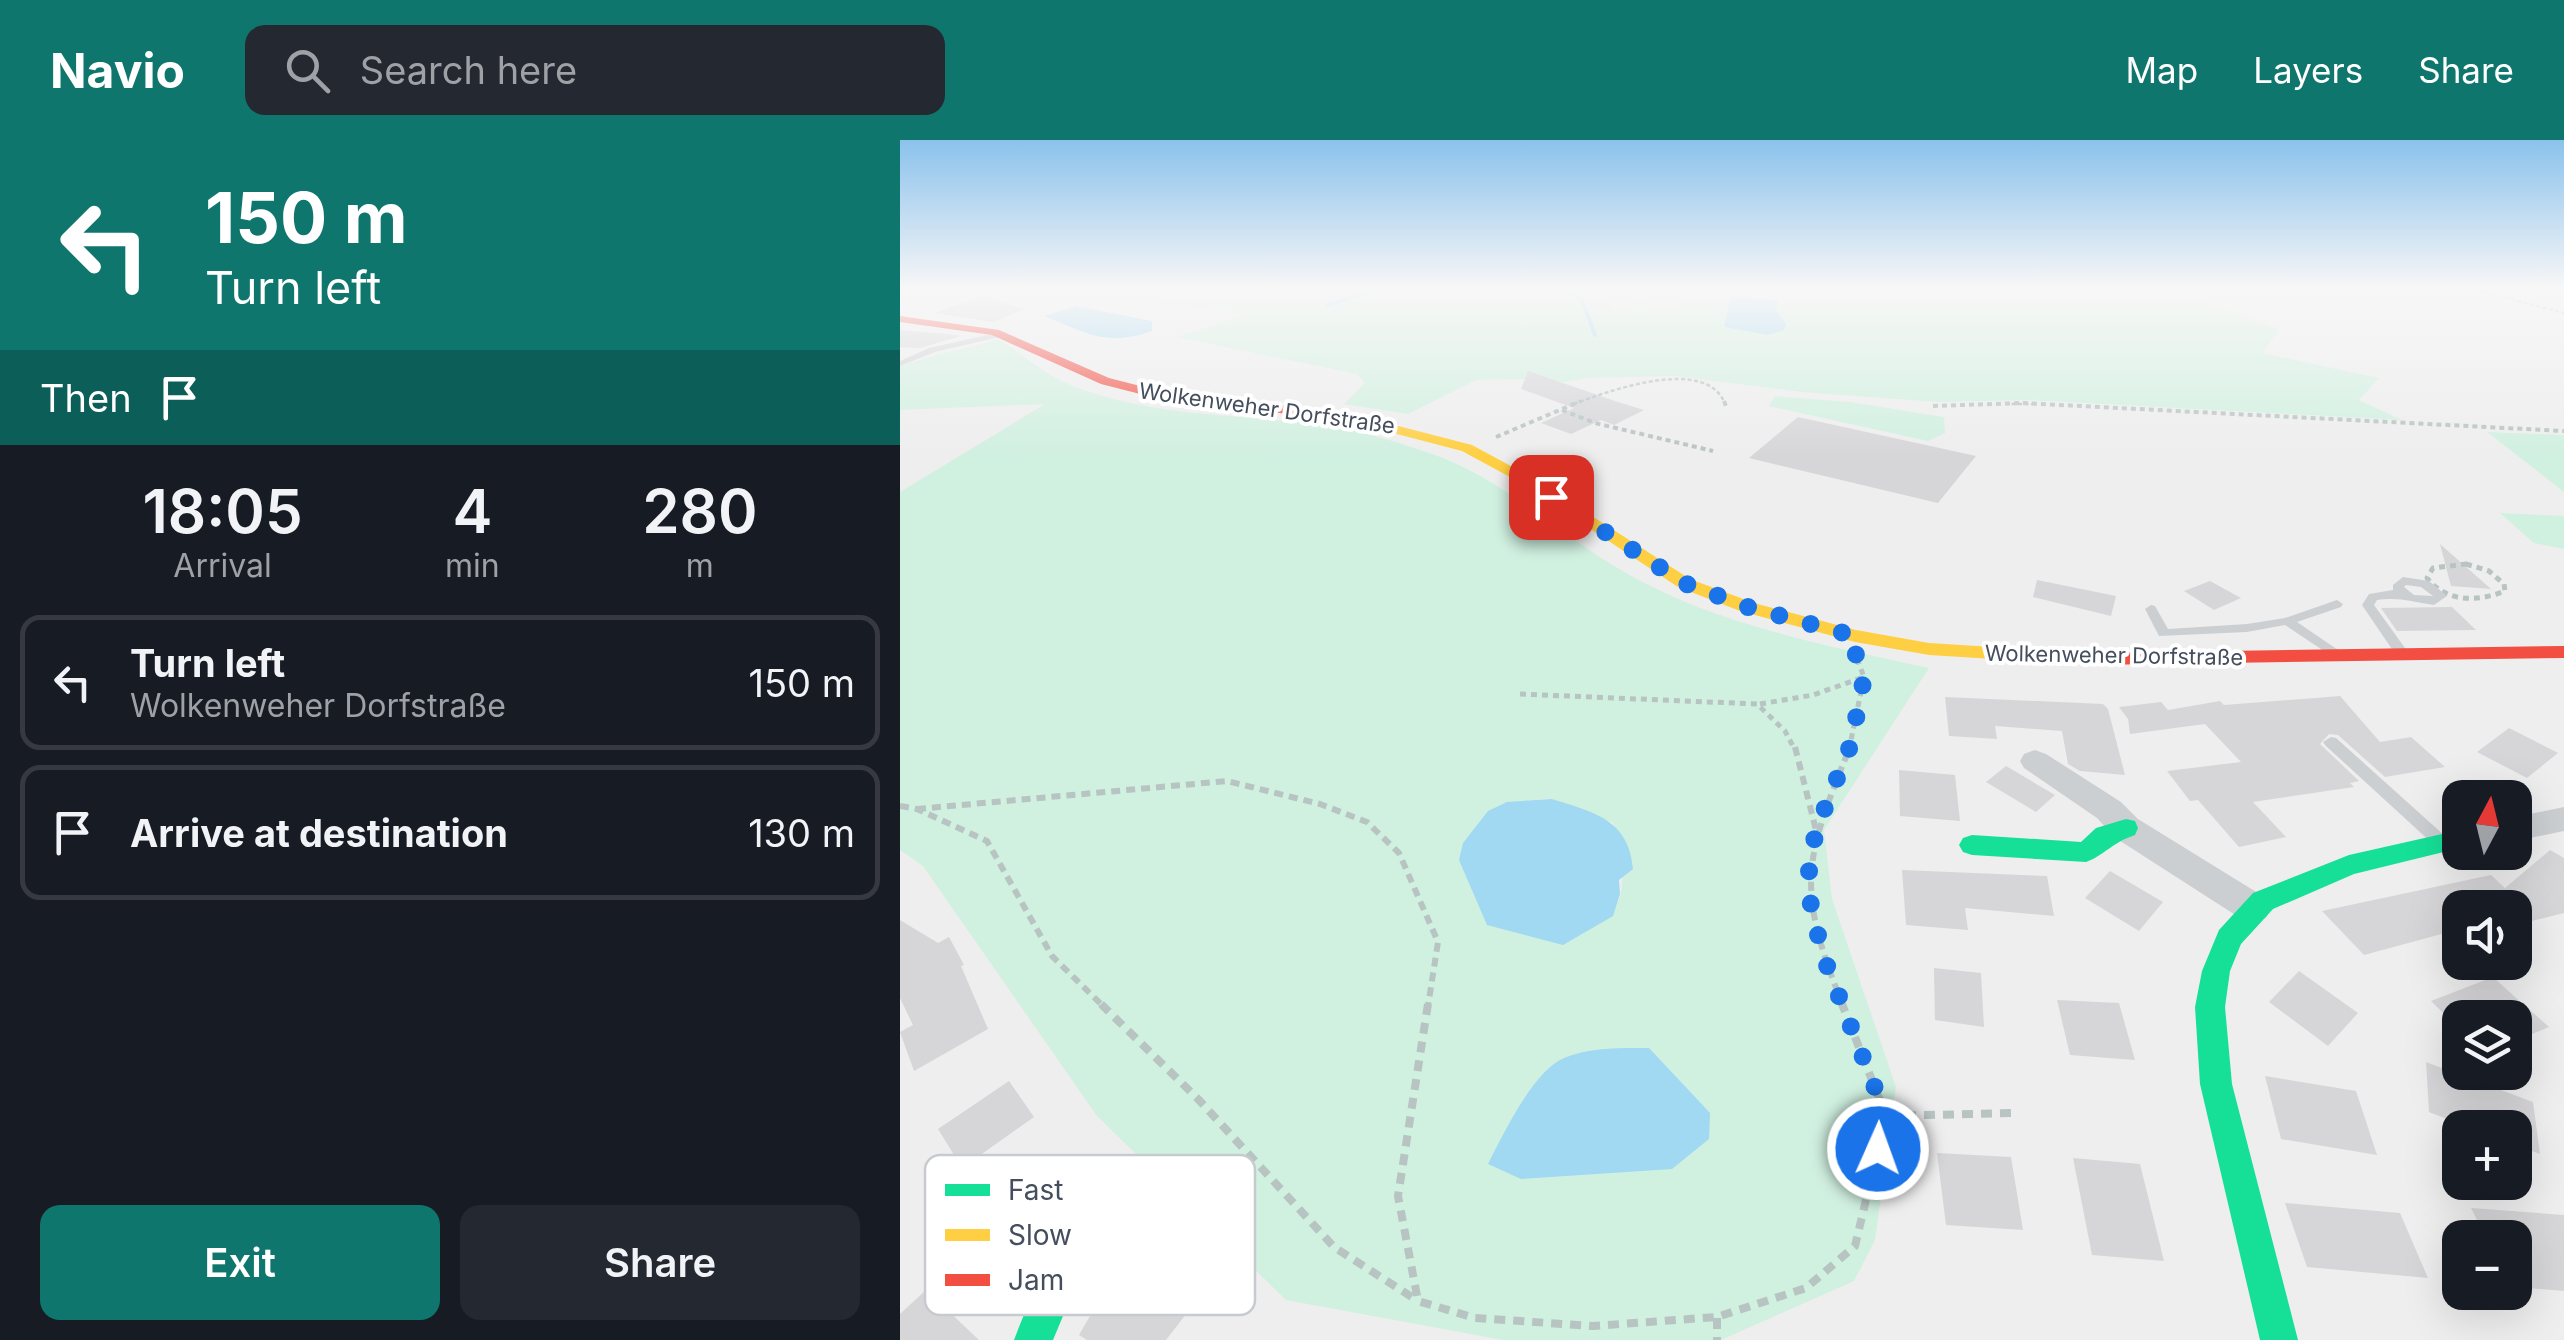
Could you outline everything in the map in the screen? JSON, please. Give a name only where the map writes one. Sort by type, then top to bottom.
[{"type":"street","name":"Wolkenweher Dorfstraße","points":[[1023,344],[1105,381],[1148,392],[1367,420],[1467,448],[1526,480],[1684,583],[1748,607],[1855,636],[1930,648],[2039,658],[2561,655]]},
{"type":"street","points":[[2035,761],[2109,810],[2126,828],[2253,908]]},
{"type":"street","points":[[2532,825],[2564,819]]},
{"type":"street","points":[[1972,846],[2086,852],[2104,834],[2126,828]]},
{"type":"street","points":[[2280,1340],[2214,1080],[2210,1008],[2214,979],[2231,940],[2253,908],[2307,880],[2367,858],[2442,843]]},
{"type":"street","points":[[1033,1340],[1044,1315]]},
{"type":"lane","points":[[900,364],[958,344]]},
{"type":"lane","points":[[2403,655],[2368,604],[2373,597],[2401,593],[2397,584],[2402,581],[2432,587]]},
{"type":"lane","points":[[2152,609],[2164,634],[2248,628],[2287,621],[2337,604]]},
{"type":"lane","points":[[2287,621],[2339,657]]},
{"type":"lane","points":[[2330,742],[2442,834]]},
{"type":"path","points":[[1536,420],[1596,395],[1663,379],[1701,382],[1722,395],[1726,406]]},
{"type":"path","points":[[1933,406],[2022,404],[2564,431]]},
{"type":"path","points":[[1560,410],[1594,423],[1713,451]]},
{"type":"path","points":[[2466,564],[2489,570],[2504,584],[2505,592],[2473,600],[2432,587],[2427,578],[2433,568],[2466,564]]},
{"type":"path","points":[[1255,1160],[1334,1247],[1418,1300],[1475,1318],[1592,1326],[1717,1317],[1806,1288],[1855,1246],[1886,1116],[1824,958],[1811,908],[1809,870],[1816,830],[1851,744],[1864,678],[1854,649],[1855,636]]},
{"type":"path","points":[[1520,694],[1757,704],[1813,694],[1864,678]]},
{"type":"path","points":[[1757,704],[1781,721],[1795,742],[1816,830]]},
{"type":"path","points":[[917,810],[1227,781],[1320,804],[1368,822],[1399,853],[1438,942],[1398,1196],[1418,1300]]},
{"type":"path","points":[[900,806],[986,841],[1052,956],[1198,1098],[1250,1155]]},
{"type":"path","points":[[1886,1116],[2013,1113]]},
{"type":"path","points":[[1717,1317],[1717,1340]]},
{"type":"green space","points":[[979,344],[1005,344],[1068,384],[1127,402],[1330,426],[1375,436],[1432,454],[1484,478],[1601,558],[1698,607],[1774,632],[1929,668],[1824,830],[1832,899],[1896,1087],[1875,1240],[1854,1281],[1721,1340],[1503,1340],[1286,1300],[1255,1270],[1255,1155],[1137,1155],[1097,1116],[923,866],[900,850],[900,492],[1045,404],[900,410],[900,367]],"holes":[[[1552,799],[1613,823],[1620,856],[1621,890],[1613,910],[1463,843],[1501,808],[1522,801]]]},
{"type":"green space","points":[[1211,344],[2269,344],[2262,353],[2379,378],[2359,400],[2402,420],[2025,400],[1937,402],[1802,392],[1674,376],[1590,378],[1553,384],[1527,379],[1476,380],[1408,414],[1344,404],[1365,383],[1357,374]]},
{"type":"green space","points":[[1775,396],[1850,402],[1944,417],[1945,433],[1928,441],[1769,406]]},
{"type":"green space","points":[[2487,432],[2564,435],[2564,492]]},
{"type":"green space","points":[[2500,513],[2564,516],[2564,549],[2534,543]]},
{"type":"water","points":[[1552,799],[1595,814],[1616,828],[1630,852],[1633,869],[1619,880],[1620,894],[1613,916],[1563,945],[1487,925],[1459,860],[1463,843],[1488,811],[1507,802]]},
{"type":"water","points":[[1649,1048],[1710,1113],[1709,1139],[1672,1169],[1521,1179],[1488,1164],[1520,1105],[1552,1065],[1584,1052]]},
{"type":"building","points":[[900,344],[934,344],[920,348]]},
{"type":"building","points":[[1528,371],[1644,410],[1614,425],[1601,420],[1571,434],[1541,423],[1574,408],[1521,389]]},
{"type":"building","points":[[1798,417],[1976,456],[1938,503],[1749,458]]},
{"type":"building","points":[[2440,544],[2491,589],[2451,586]]},
{"type":"building","points":[[2037,580],[2116,596],[2111,616],[2033,597]]},
{"type":"building","points":[[2210,581],[2241,598],[2214,610],[2184,591]]},
{"type":"building","points":[[2452,607],[2476,630],[2397,631],[2381,608]]},
{"type":"building","points":[[2340,696],[2380,742],[2411,737],[2445,767],[2385,777],[2338,735],[2329,734],[2320,744],[2359,781],[2350,783],[2354,787],[2253,802],[2286,837],[2239,847],[2198,800],[2190,801],[2167,771],[2241,762],[2205,724],[2130,734],[2128,719],[2119,707],[2161,702],[2168,710],[2220,701],[2224,705]]},
{"type":"building","points":[[1945,697],[2103,704],[2108,709],[2125,775],[2080,771],[2068,764],[2062,731],[1995,726],[1997,739],[1949,736]]},
{"type":"building","points":[[2509,728],[2558,753],[2527,778],[2477,752]]},
{"type":"building","points":[[2006,766],[2055,795],[2036,812],[1986,782]]},
{"type":"building","points":[[1899,770],[1955,775],[1960,821],[1900,816]]},
{"type":"building","points":[[2550,850],[2564,858],[2564,913],[2532,921],[2532,890],[2442,890],[2442,934],[2364,955],[2322,911],[2491,875],[2505,888],[2526,870],[2532,870],[2532,865]]},
{"type":"building","points":[[1902,870],[2047,876],[2054,916],[1965,908],[1968,930],[1906,925]]},
{"type":"building","points":[[2110,871],[2163,902],[2139,931],[2085,898]]},
{"type":"building","points":[[900,920],[938,943],[949,937],[988,1029],[914,1071],[900,1032],[913,1025],[900,998]]},
{"type":"building","points":[[1934,968],[1981,973],[1984,1027],[1935,1020]]},
{"type":"building","points":[[2299,971],[2358,1013],[2328,1046],[2269,1002]]},
{"type":"building","points":[[2485,980],[2496,980],[2519,1000],[2442,1000],[2442,1012],[2431,1001]]},
{"type":"building","points":[[2057,1000],[2119,1003],[2135,1060],[2070,1055]]},
{"type":"building","points":[[2532,1012],[2549,1027],[2532,1034]]},
{"type":"building","points":[[2426,1062],[2442,1068],[2442,1090],[2501,1090],[2533,1102],[2540,1154],[2532,1151],[2532,1110],[2442,1110],[2442,1117],[2429,1112]]},
{"type":"building","points":[[2265,1076],[2356,1091],[2377,1155],[2281,1139]]},
{"type":"building","points":[[1009,1081],[1034,1117],[980,1155],[954,1155],[938,1129]]},
{"type":"building","points":[[1937,1153],[2011,1157],[2023,1230],[1946,1225]]},
{"type":"building","points":[[2073,1158],[2140,1164],[2164,1261],[2092,1255]]},
{"type":"building","points":[[2285,1203],[2400,1213],[2428,1278],[2307,1267]]},
{"type":"building","points":[[2471,1208],[2564,1215],[2564,1291],[2532,1288],[2532,1220],[2477,1220]]},
{"type":"building","points":[[925,1291],[925,1315],[952,1315],[979,1340],[900,1340],[900,1314]]},
{"type":"building","points":[[1090,1315],[1185,1315],[1166,1340],[1087,1340],[1079,1335]]},
{"type":"traffic: fast","points":[[1972,845],[2086,852],[2105,835],[2126,828]]},
{"type":"traffic: fast","points":[[2279,1340],[2216,1084],[2210,1007],[2216,971],[2229,938],[2263,901],[2349,865],[2442,843]]},
{"type":"traffic: fast","points":[[1033,1340],[1044,1315]]},
{"type":"traffic: slow","points":[[1356,419],[1467,448],[1526,480],[1684,583],[1747,607],[1855,636],[1929,649],[2092,659]]},
{"type":"traffic: jam","points":[[1022,344],[1105,381],[1148,392],[1356,419]]},
{"type":"traffic: jam","points":[[2092,659],[2564,652]]},
{"type":"route","points":[[1551,497],[1684,583],[1748,607],[1855,636],[1854,649],[1864,678],[1851,744],[1816,830],[1809,870],[1811,908],[1824,958],[1886,1116],[1878,1149]]}]
